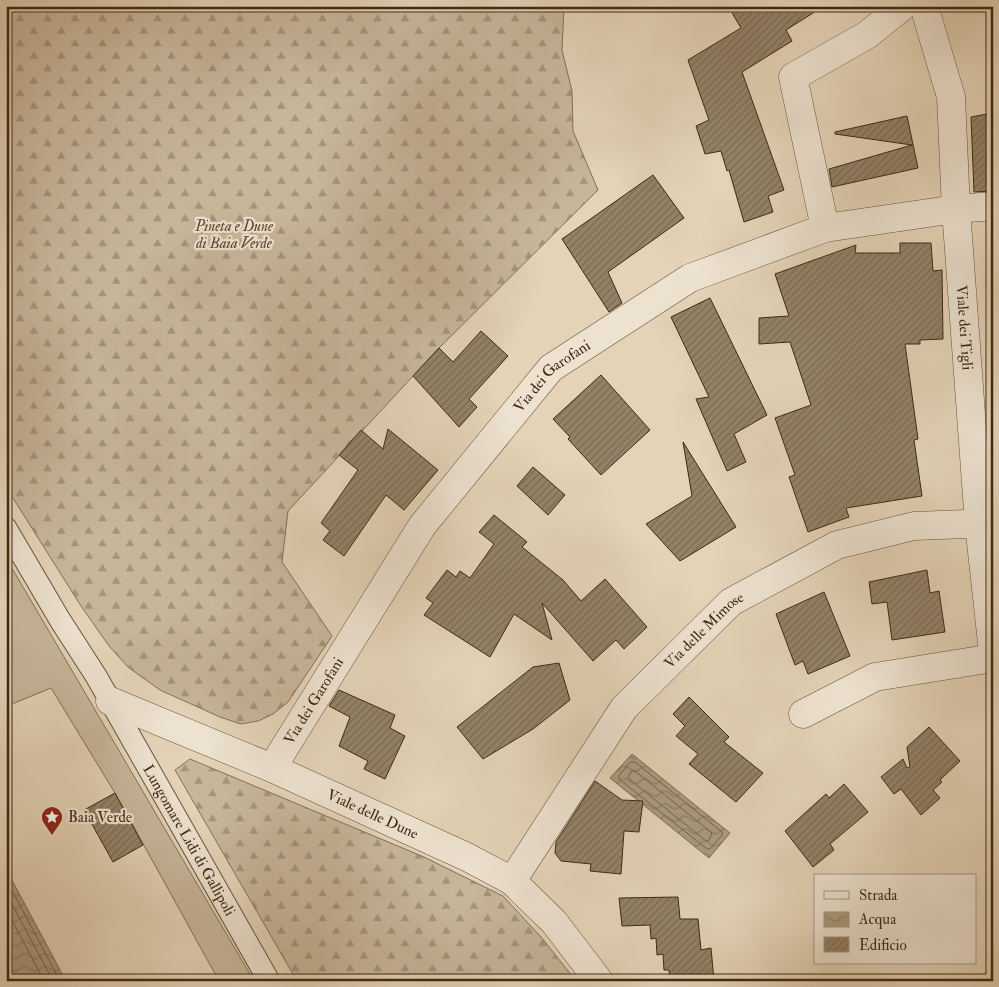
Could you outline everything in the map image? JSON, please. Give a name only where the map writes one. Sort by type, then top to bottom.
[{"type":"street","points":[[825,228],[793,77],[867,35],[903,6]]},
{"type":"street","name":"Viale dei Tigli","points":[[924,6],[952,97],[956,209],[986,524],[993,652]]},
{"type":"street","name":"Via dei Garofani","points":[[272,768],[422,526],[552,368],[690,278],[825,228],[956,209],[993,206]]},
{"type":"street","name":"Via delle Mimose","points":[[512,881],[624,708],[731,602],[837,545],[914,526],[986,524]]},
{"type":"street","name":"Lungomare Lidi di Gallipoli","points":[[6,528],[110,701],[269,981]]},
{"type":"street","points":[[803,714],[875,677],[993,658]]},
{"type":"street","name":"Viale delle Dune","points":[[110,701],[272,768],[467,856],[512,881],[554,922],[599,981]]},
{"type":"green space","name":"Pineta e Dune di Baia Verde","points":[[6,6],[564,6],[562,50],[572,91],[573,131],[598,190],[439,348],[288,511],[282,562],[332,636],[288,702],[273,714],[258,721],[241,724],[220,717],[160,690],[128,667],[109,646],[81,606],[6,487]]},
{"type":"green space","points":[[6,558],[254,981],[219,981],[115,793],[51,688],[7,706]]},
{"type":"green space","points":[[190,759],[424,857],[503,896],[541,937],[576,981],[297,981],[175,770]]},
{"type":"water","points":[[632,754],[730,833],[709,858],[610,778]]},
{"type":"water","points":[[6,869],[66,981],[6,981]]},
{"type":"building","points":[[728,6],[824,6],[786,30],[792,41],[742,72],[784,190],[768,196],[773,212],[744,222],[729,170],[727,171],[721,151],[705,154],[696,126],[709,120],[688,60],[741,28]]},
{"type":"building","points":[[993,113],[993,191],[974,192],[971,117]]},
{"type":"building","points":[[907,116],[918,168],[832,187],[829,169],[912,145],[835,134],[835,132]]},
{"type":"building","points":[[653,175],[684,218],[608,272],[622,303],[609,312],[562,239]]},
{"type":"building","points":[[900,243],[931,243],[933,271],[942,270],[943,339],[920,340],[920,344],[905,344],[918,439],[914,440],[922,496],[846,508],[849,517],[808,532],[789,477],[795,475],[775,418],[811,405],[790,342],[759,344],[759,318],[789,316],[775,274],[856,245],[855,253],[900,253]]},
{"type":"building","points":[[710,298],[767,415],[734,434],[746,462],[727,471],[696,399],[709,397],[671,317]]},
{"type":"building","points":[[481,331],[508,356],[469,399],[477,407],[459,427],[413,376],[439,348],[453,362]]},
{"type":"building","points":[[601,375],[650,430],[601,475],[568,439],[570,437],[553,419]]},
{"type":"building","points":[[388,429],[438,470],[404,510],[386,495],[344,556],[323,540],[330,531],[321,523],[358,470],[339,455],[361,430],[383,449]]},
{"type":"building","points":[[683,442],[736,527],[680,561],[646,524],[692,496]]},
{"type":"building","points":[[533,467],[565,495],[548,515],[517,486]]},
{"type":"building","points":[[494,515],[527,542],[522,547],[563,580],[581,601],[605,579],[647,627],[624,649],[616,640],[593,661],[542,603],[552,640],[514,614],[490,657],[424,615],[433,603],[426,598],[447,570],[456,577],[460,571],[470,578],[494,544],[479,532]]},
{"type":"building","points":[[927,570],[930,593],[939,591],[945,632],[892,640],[887,602],[872,604],[869,582]]},
{"type":"building","points":[[824,592],[850,656],[808,674],[803,661],[795,665],[776,614]]},
{"type":"building","points":[[559,663],[570,700],[533,729],[483,759],[457,727],[533,667]]},
{"type":"building","points":[[339,690],[395,715],[390,728],[405,736],[385,779],[364,769],[368,761],[339,746],[350,717],[329,706]]},
{"type":"building","points":[[689,697],[729,737],[724,742],[763,773],[736,802],[689,764],[698,754],[676,736],[685,726],[673,714]]},
{"type":"building","points":[[929,727],[960,761],[940,780],[942,782],[933,790],[940,798],[921,815],[901,789],[894,794],[881,777],[903,759],[907,768],[910,767],[907,747]]},
{"type":"building","points":[[595,781],[622,800],[643,801],[639,832],[624,831],[621,874],[590,871],[591,864],[561,861],[555,853],[556,842]]},
{"type":"building","points":[[844,784],[868,812],[830,844],[834,850],[813,867],[785,831],[826,794],[829,798]]},
{"type":"building","points":[[115,793],[143,845],[113,862],[84,810]]},
{"type":"building","points":[[678,897],[680,919],[698,919],[701,950],[711,948],[714,981],[670,981],[669,970],[664,970],[663,954],[657,955],[656,938],[651,939],[650,925],[622,926],[619,898]]},
{"type":"place","name":"Baia Verde","points":[[52,836]]}]
